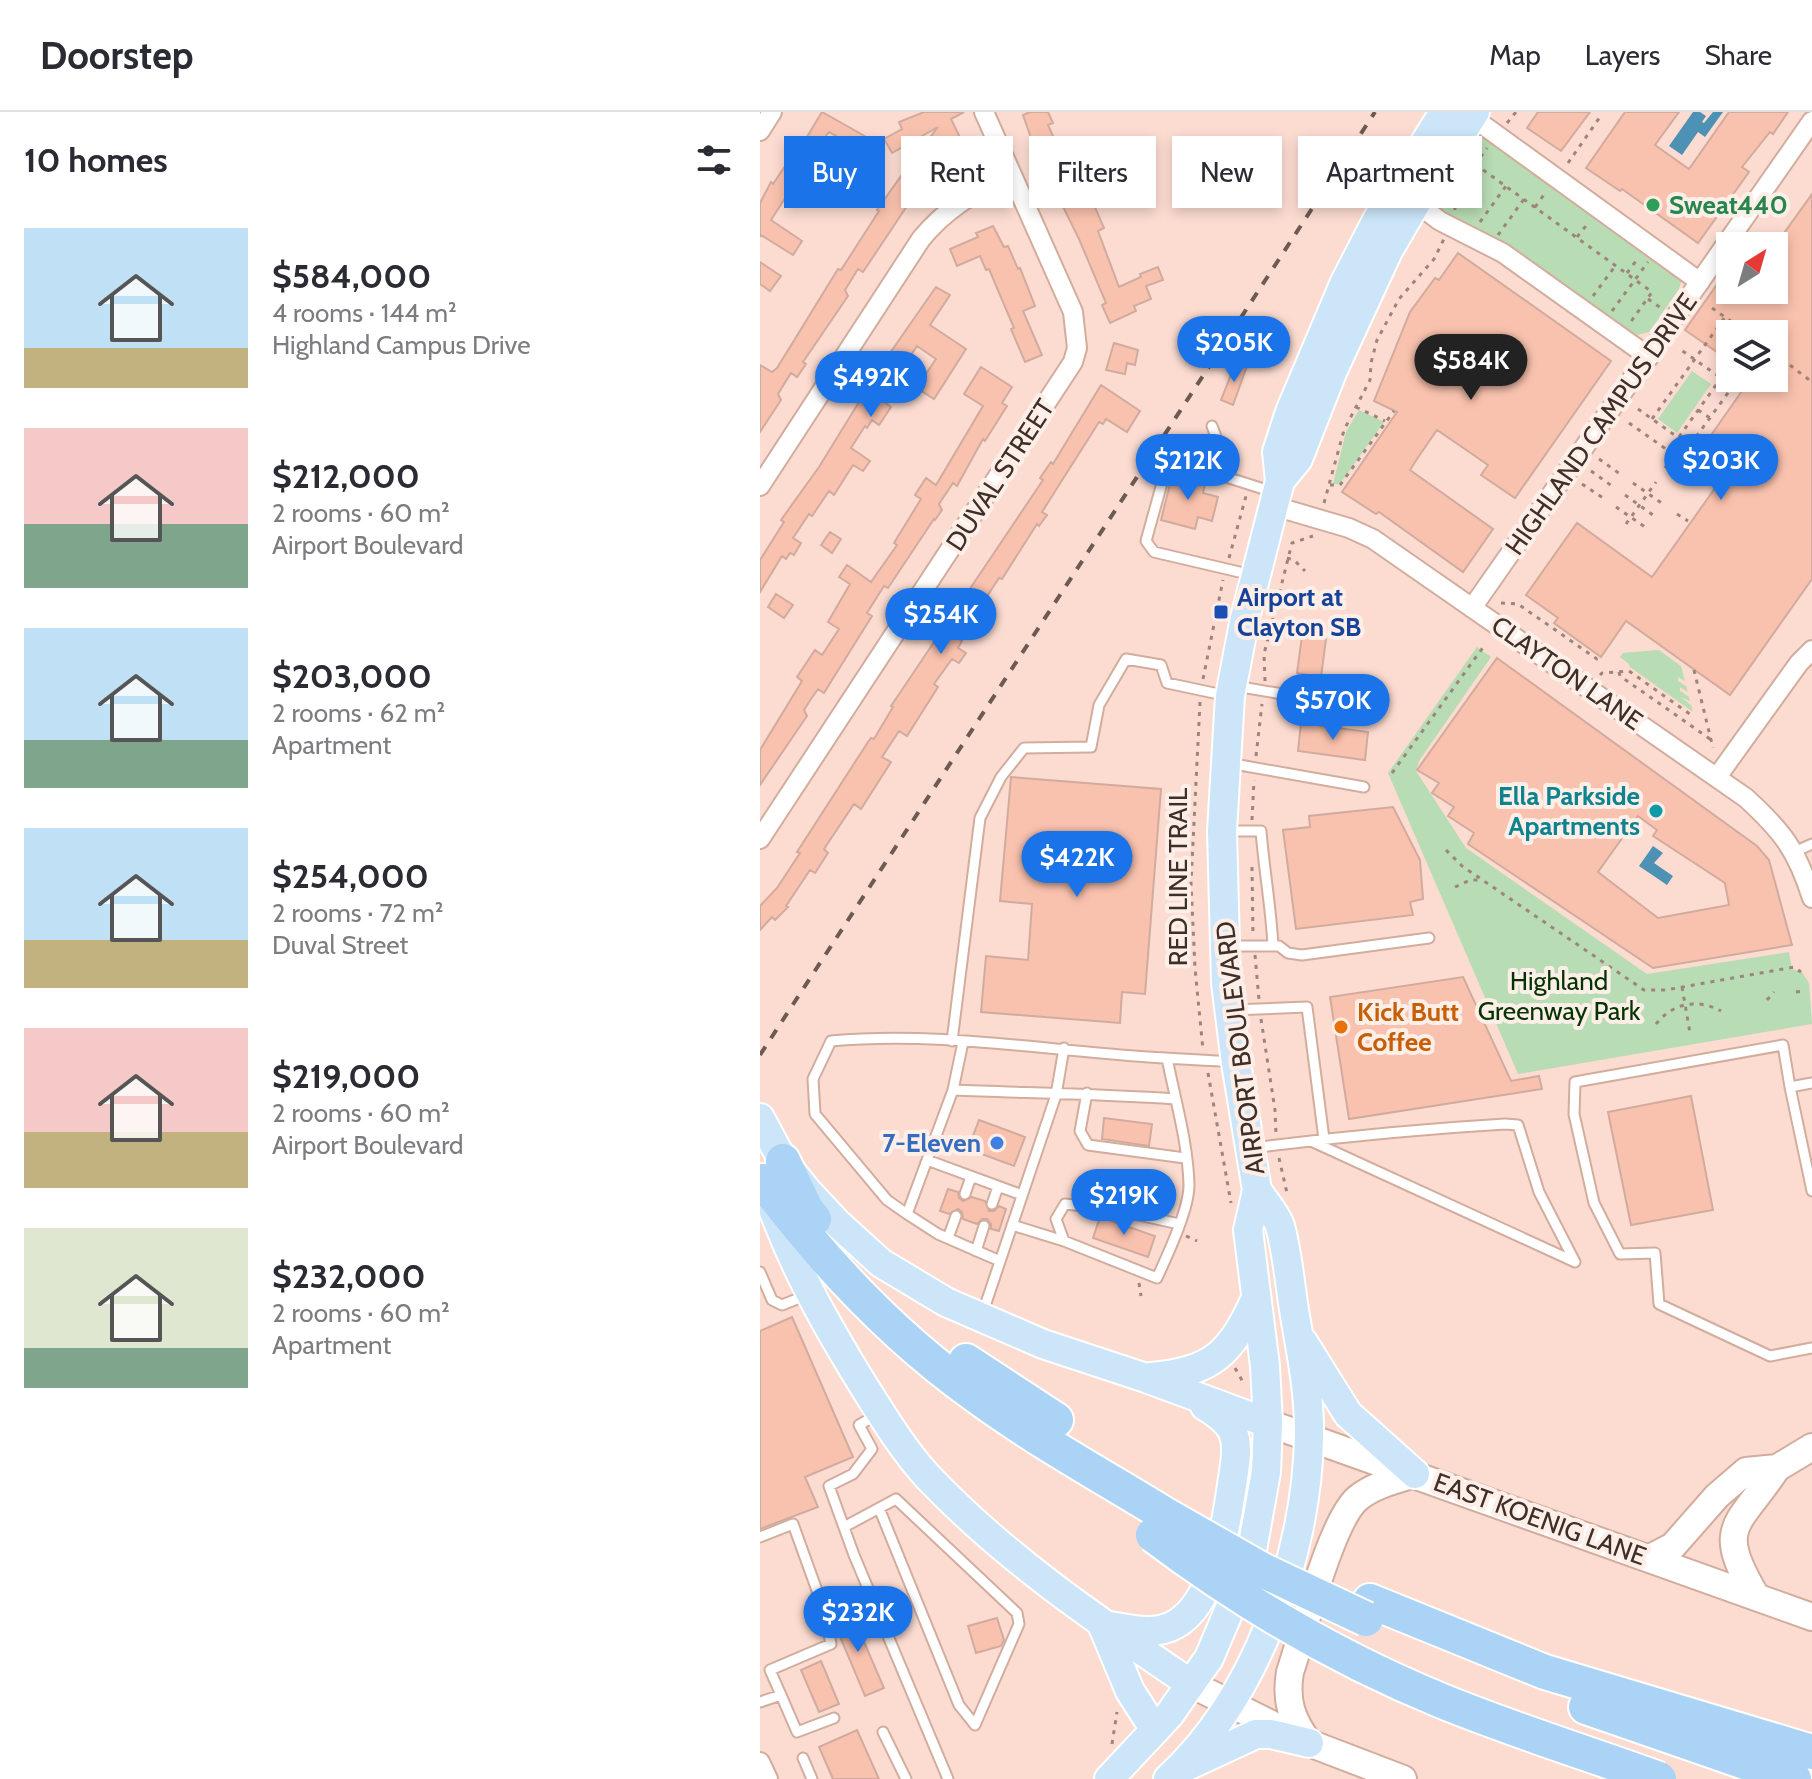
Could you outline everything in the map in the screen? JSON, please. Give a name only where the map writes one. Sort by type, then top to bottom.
[{"type":"highway","points":[[769,1173],[803,1234],[853,1289],[914,1347],[1003,1414],[1164,1515],[1264,1571],[1545,1672],[1812,1752]]},
{"type":"highway","points":[[769,1173],[806,1209],[870,1284],[915,1324],[1164,1515],[1192,1565],[1330,1649],[1441,1701],[1659,1779]]},
{"type":"highway","points":[[1368,1610],[1518,1684],[1794,1779]]},
{"type":"main road","name":"AIRPORT BOULEVARD","points":[[1429,136],[1444,112]]},
{"type":"main road","name":"AIRPORT BOULEVARD","points":[[1460,136],[1474,114]]},
{"type":"main road","name":"AIRPORT BOULEVARD","points":[[1109,1779],[1155,1730],[1214,1648],[1250,1561],[1262,1500],[1268,1423],[1248,1230],[1257,1190],[1236,1063],[1225,946],[1222,831],[1231,690],[1255,576],[1277,493],[1277,452],[1290,412],[1345,282],[1384,208]]},
{"type":"main road","name":"AIRPORT BOULEVARD","points":[[1277,493],[1298,459],[1358,313],[1413,208]]},
{"type":"main road","points":[[760,1118],[769,1173],[809,1294],[881,1413],[925,1474],[995,1542],[1102,1624],[1191,1684],[1309,1743],[1403,1779]]},
{"type":"main road","points":[[769,1173],[808,1192],[881,1263],[946,1302],[1043,1344],[1268,1423]]},
{"type":"main road","name":"AIRPORT BOULEVARD","points":[[1171,1776],[1228,1704],[1259,1648],[1289,1572],[1302,1512],[1309,1405],[1279,1223],[1257,1190]]},
{"type":"main road","points":[[1146,1378],[1191,1370],[1221,1355],[1241,1330],[1256,1297]]},
{"type":"main road","points":[[1299,1337],[1348,1414],[1415,1474],[1367,1491],[1356,1499],[1338,1523],[1290,1672],[1288,1688],[1292,1716],[1309,1743]]},
{"type":"main road","points":[[1102,1624],[1156,1631],[1174,1626],[1187,1616],[1199,1600],[1226,1529],[1236,1452],[1232,1431],[1219,1415],[1146,1378]]},
{"type":"main road","name":"EAST KOENIG LANE","points":[[1268,1423],[1812,1617]]},
{"type":"main road","points":[[1650,1558],[1673,1546],[1717,1496],[1746,1471],[1777,1468],[1812,1447]]},
{"type":"main road","points":[[1756,1596],[1741,1570],[1735,1552],[1734,1533],[1738,1518],[1760,1494],[1777,1468]]},
{"type":"main road","points":[[1102,1624],[1130,1691],[1155,1730]]},
{"type":"main road","points":[[1171,1776],[1256,1734],[1271,1734],[1309,1743]]},
{"type":"street","points":[[760,131],[772,112]]},
{"type":"street","points":[[984,112],[994,136]]},
{"type":"street","points":[[1474,114],[1700,282]]},
{"type":"street","name":"HIGHLAND CAMPUS DRIVE","points":[[1472,608],[1812,121]]},
{"type":"street","name":"DUVAL STREET","points":[[760,839],[1066,375],[1077,348],[1073,312],[1013,180]]},
{"type":"street","points":[[760,486],[921,239],[950,208]]},
{"type":"street","points":[[1423,208],[1440,221],[1503,253],[1649,357]]},
{"type":"street","name":"CLAYTON LANE","points":[[1277,493],[1373,539],[1746,798],[1777,826],[1801,863],[1812,898]]},
{"type":"street","points":[[1717,777],[1799,663],[1812,650]]},
{"type":"street","points":[[760,1762],[768,1779]]},
{"type":"lane","points":[[1212,426],[1232,479]]},
{"type":"lane","points":[[1255,576],[1154,552],[1146,541],[1167,465],[1173,460],[1277,493]]},
{"type":"lane","points":[[952,1041],[980,818],[1001,777],[1024,748],[1091,747],[1099,705],[1126,659],[1161,665],[1167,683],[1348,705]]},
{"type":"lane","points":[[1225,762],[1364,787]]},
{"type":"lane","points":[[1222,831],[1261,831],[1273,946]]},
{"type":"lane","points":[[1794,852],[1812,844]]},
{"type":"lane","points":[[1225,946],[1273,946],[1302,955],[1429,938]]},
{"type":"lane","points":[[1230,1010],[1307,1007],[1324,1139]]},
{"type":"lane","points":[[1000,1261],[948,1238],[887,1200],[815,1114],[813,1079],[831,1041],[860,1038],[952,1041],[1236,1063]]},
{"type":"lane","points":[[907,1214],[953,1090],[963,1042]]},
{"type":"lane","points":[[1812,1191],[1783,1045],[1575,1082],[1574,1114],[1594,1203],[1620,1254],[1655,1253],[1659,1304],[1770,1356],[1812,1348]]},
{"type":"lane","points":[[981,1317],[1056,1095],[1064,1048]]},
{"type":"lane","points":[[1012,1225],[1064,1241],[1157,1278],[1179,1224],[1189,1188],[1167,1058]]},
{"type":"lane","points":[[1790,1087],[1812,1083]]},
{"type":"lane","points":[[953,1090],[1056,1095],[1087,1093],[1175,1099]]},
{"type":"lane","points":[[1087,1093],[1080,1131],[1088,1145],[1185,1158]]},
{"type":"lane","points":[[1250,1149],[1324,1139],[1518,1125],[1539,1192],[1575,1262],[1311,1141]]},
{"type":"lane","points":[[927,1160],[1022,1195]]},
{"type":"lane","points":[[965,1194],[971,1177]]},
{"type":"lane","points":[[992,1204],[998,1187]]},
{"type":"lane","points":[[1064,1241],[1056,1219],[1065,1204],[1112,1209],[1179,1224]]},
{"type":"lane","points":[[948,1238],[956,1216]]},
{"type":"lane","points":[[976,1251],[984,1226]]},
{"type":"lane","points":[[760,1272],[772,1300],[782,1305],[809,1294]]},
{"type":"lane","points":[[760,1305],[772,1300]]},
{"type":"lane","points":[[881,1413],[859,1425],[872,1449],[853,1474],[829,1486],[948,1779]]},
{"type":"lane","points":[[844,1527],[879,1508],[896,1499],[1017,1613],[1019,1624],[975,1725],[959,1705],[879,1508]]},
{"type":"lane","points":[[760,1537],[793,1524],[823,1607],[831,1644],[770,1670],[797,1732],[834,1718]]},
{"type":"lane","points":[[760,1702],[781,1695]]},
{"type":"lane","points":[[883,1732],[906,1779]]},
{"type":"lane","points":[[803,1758],[812,1779]]},
{"type":"path","points":[[1504,126],[1516,112]]},
{"type":"path","points":[[1568,163],[1600,117]]},
{"type":"path","points":[[1482,155],[1491,143]]},
{"type":"path","points":[[1482,169],[1652,292],[1627,327]]},
{"type":"path","points":[[1535,207],[1551,185]]},
{"type":"path","points":[[1479,225],[1506,186]]},
{"type":"path","points":[[1498,235],[1524,199]]},
{"type":"path","points":[[1455,208],[1455,214]]},
{"type":"path","points":[[1577,237],[1593,215]]},
{"type":"path","points":[[1323,507],[1344,430],[1370,380],[1372,356],[1387,319],[1399,299],[1434,259],[1446,234]]},
{"type":"path","points":[[1627,273],[1643,251]]},
{"type":"path","points":[[1610,314],[1652,256]]},
{"type":"path","points":[[1590,300],[1616,265]]},
{"type":"path","points":[[1648,299],[1664,310]]},
{"type":"path","points":[[1712,308],[1729,320]]},
{"type":"path","points":[[1652,419],[1725,317]]},
{"type":"path","points":[[1681,350],[1716,374]]},
{"type":"path","points":[[1788,364],[1812,382]]},
{"type":"path","points":[[1679,437],[1716,385]]},
{"type":"path","points":[[1680,459],[1729,392]]},
{"type":"path","points":[[1356,407],[1386,421]]},
{"type":"path","points":[[1638,409],[1690,446]]},
{"type":"path","points":[[1698,410],[1710,418]]},
{"type":"path","points":[[1330,485],[1340,485],[1394,411]]},
{"type":"path","points":[[1629,423],[1689,466],[1679,478]]},
{"type":"path","points":[[1665,468],[1675,455]]},
{"type":"path","points":[[1599,459],[1620,474]]},
{"type":"path","points":[[1591,471],[1612,486]]},
{"type":"path","points":[[1626,524],[1656,482]]},
{"type":"path","points":[[1633,483],[1663,504]]},
{"type":"path","points":[[1582,484],[1603,498]]},
{"type":"path","points":[[1229,559],[1247,491]]},
{"type":"path","points":[[1625,495],[1653,515]]},
{"type":"path","points":[[1616,507],[1645,527]]},
{"type":"path","points":[[1677,514],[1688,521]]},
{"type":"path","points":[[1265,683],[1264,654],[1287,558],[1292,543],[1313,536]]},
{"type":"path","points":[[1287,558],[1294,560],[1305,571]]},
{"type":"path","points":[[1203,680],[1223,579]]},
{"type":"path","points":[[1501,603],[1518,604],[1597,659],[1603,658]]},
{"type":"path","points":[[1392,773],[1484,646]]},
{"type":"path","points":[[1694,670],[1713,748]]},
{"type":"path","points":[[1600,675],[1629,671],[1694,717]]},
{"type":"path","points":[[1619,672],[1620,676],[1710,739]]},
{"type":"path","name":"RED LINE TRAIL","points":[[1200,702],[1191,883],[1203,1050]]},
{"type":"path","points":[[1255,760],[1261,705]]},
{"type":"path","points":[[1252,820],[1254,783]]},
{"type":"path","points":[[1446,850],[1482,880],[1637,988],[1651,992],[1794,967],[1801,972]]},
{"type":"path","points":[[1455,887],[1470,880],[1482,880]]},
{"type":"path","points":[[1252,905],[1254,938]]},
{"type":"path","points":[[1255,959],[1259,1003]]},
{"type":"path","points":[[1682,987],[1690,1033]]},
{"type":"path","points":[[1796,992],[1804,991]]},
{"type":"path","points":[[1767,1000],[1774,992]]},
{"type":"path","points":[[1656,1024],[1669,1011],[1685,1005],[1702,1004],[1721,1011]]},
{"type":"path","points":[[1261,1024],[1275,1110]]},
{"type":"path","points":[[1184,1236],[1197,1241]]},
{"type":"path","points":[[1139,1280],[1141,1296]]},
{"type":"path","points":[[1227,1360],[1244,1384]]},
{"type":"path","points":[[1112,1744],[1119,1701]]},
{"type":"green space","points":[[1482,136],[1679,276],[1681,282],[1649,332],[1637,335],[1501,241],[1439,208],[1482,208]]},
{"type":"green space","points":[[1692,371],[1711,384],[1677,433],[1658,419]]},
{"type":"green space","points":[[1359,410],[1384,422],[1340,484],[1333,484],[1346,432]]},
{"type":"green space","name":"Highland Greenway Park","points":[[1477,647],[1491,657],[1419,761],[1416,771],[1466,848],[1647,974],[1789,952],[1792,969],[1802,972],[1809,983],[1812,1024],[1518,1074],[1388,773]]},
{"type":"green space","points":[[1659,650],[1681,666],[1685,681],[1678,677],[1678,681],[1686,686],[1688,692],[1680,687],[1680,691],[1690,701],[1681,697],[1691,705],[1693,712],[1620,657],[1623,653]]},
{"type":"water","points":[[1693,112],[1706,116],[1704,123],[1713,112],[1723,112],[1705,137],[1698,132],[1682,155],[1669,146]]},
{"type":"water","points":[[1653,846],[1663,853],[1654,863],[1673,876],[1667,885],[1639,866]]},
{"type":"building","points":[[822,112],[865,136],[836,136],[829,132],[826,136],[807,136]]},
{"type":"building","points":[[924,112],[964,112],[951,119],[959,136],[931,136],[938,127],[922,136],[901,136],[901,148],[892,153],[885,138],[902,129],[899,122]]},
{"type":"building","points":[[1048,112],[1053,123],[1048,125],[1053,136],[1030,136],[1023,115]]},
{"type":"building","points":[[1538,112],[1590,112],[1561,151],[1527,128]]},
{"type":"building","points":[[1625,112],[1679,112],[1655,145],[1689,169],[1729,112],[1788,112],[1773,134],[1770,132],[1742,167],[1749,172],[1698,243],[1622,189],[1620,191],[1586,168]]},
{"type":"building","points":[[784,168],[784,200],[771,220],[802,241],[793,255],[760,237],[760,203],[771,182],[773,184]]},
{"type":"building","points":[[901,176],[901,208],[906,208],[863,272],[858,269],[845,290],[848,296],[803,362],[806,364],[797,377],[791,373],[778,394],[781,400],[760,432],[760,365],[772,372],[777,368],[877,210],[885,208],[885,199]]},
{"type":"building","points":[[1812,194],[1812,579],[1730,695],[1626,621],[1601,657],[1554,623],[1558,618],[1526,595],[1577,523],[1652,577],[1718,484],[1691,464],[1741,392],[1788,392],[1788,320],[1716,320],[1716,351],[1685,330],[1716,286],[1716,304],[1788,304],[1788,232],[1785,232]]},
{"type":"building","points":[[1064,208],[1095,208],[1104,228],[1098,231],[1119,287],[1158,267],[1163,280],[1146,286],[1151,299],[1134,306],[1136,311],[1110,323],[1102,305],[1106,303]]},
{"type":"building","points":[[993,226],[1020,268],[1035,306],[1023,311],[1042,355],[1025,362],[989,269],[986,270],[980,256],[957,266],[950,249],[978,237],[976,233]]},
{"type":"building","points":[[1458,253],[1611,361],[1515,498],[1481,475],[1488,465],[1437,430],[1410,470],[1493,529],[1463,572],[1379,512],[1376,514],[1342,492],[1397,412],[1374,401],[1410,312]]},
{"type":"building","points":[[760,262],[781,276],[770,291],[760,284]]},
{"type":"building","points":[[936,287],[950,295],[930,325],[966,349],[934,399],[903,379],[900,385],[894,381],[882,400],[891,407],[879,425],[872,420],[867,428],[865,426],[851,448],[870,461],[863,471],[853,465],[834,495],[829,491],[812,516],[809,514],[793,538],[801,543],[794,555],[790,553],[786,559],[782,556],[760,592],[760,560],[784,522],[781,520],[819,467],[883,363]],"holes":[[[917,346],[936,359],[923,378],[904,366]]]},
{"type":"building","points":[[1114,343],[1138,350],[1135,365],[1127,363],[1125,374],[1106,370]]},
{"type":"building","points":[[1236,362],[1247,366],[1233,405],[1221,400]]},
{"type":"building","points":[[981,367],[1012,387],[1002,403],[1007,406],[985,441],[983,439],[957,486],[953,483],[939,504],[942,510],[888,588],[884,586],[867,613],[872,616],[824,693],[818,689],[811,699],[804,710],[807,716],[760,785],[760,750],[802,681],[797,677],[815,650],[822,655],[839,629],[828,622],[850,584],[839,577],[847,565],[871,582],[897,545],[894,543],[921,499],[915,495],[926,478],[936,485],[983,406],[964,394]]},
{"type":"building","points":[[1101,385],[1140,411],[1127,432],[1106,419],[1103,424],[1099,422],[1042,512],[1047,515],[1039,526],[1037,524],[982,604],[989,608],[978,624],[971,619],[959,638],[962,641],[958,648],[966,653],[959,663],[952,659],[934,684],[938,687],[907,736],[899,731],[882,757],[891,762],[861,809],[854,804],[824,849],[828,853],[815,873],[810,870],[788,907],[775,920],[772,917],[760,930],[760,906],[777,888],[800,853],[797,852],[1043,480],[1040,478],[1051,462],[1053,464]]},
{"type":"building","points":[[1173,472],[1206,481],[1203,493],[1218,497],[1212,521],[1198,517],[1195,529],[1161,520]]},
{"type":"building","points":[[830,532],[841,539],[832,553],[821,545]]},
{"type":"building","points":[[776,594],[793,605],[784,618],[768,607]]},
{"type":"building","points":[[1302,636],[1326,639],[1321,677],[1297,673]]},
{"type":"building","name":"Ella Parkside Apartments","points":[[1497,658],[1757,846],[1769,860],[1792,945],[1653,968],[1468,844],[1474,833],[1448,816],[1454,807],[1432,793],[1439,783],[1417,770]],"holes":[[[1638,816],[1657,830],[1653,836],[1725,883],[1729,905],[1658,918],[1598,872]]]},
{"type":"building","points":[[1301,723],[1368,732],[1365,760],[1298,751]]},
{"type":"building","points":[[1011,777],[1161,789],[1145,994],[1122,992],[1120,1023],[981,1012],[986,956],[1028,960],[1032,904],[1000,901]]},
{"type":"building","points":[[1393,807],[1420,860],[1423,899],[1410,902],[1413,915],[1296,929],[1283,830],[1310,827],[1309,816]]},
{"type":"building","points":[[1463,977],[1511,1081],[1539,1076],[1542,1089],[1349,1119],[1330,997]]},
{"type":"building","points":[[1691,1096],[1713,1210],[1631,1225],[1608,1112]]},
{"type":"building","points":[[1104,1118],[1152,1124],[1149,1146],[1102,1139]]},
{"type":"building","name":"7-Eleven","points":[[979,1120],[1025,1137],[1014,1166],[968,1149]]},
{"type":"building","name":"7-Eleven","points":[[948,1189],[958,1192],[963,1201],[972,1197],[985,1201],[989,1211],[999,1206],[1006,1209],[999,1231],[991,1229],[987,1219],[977,1224],[963,1219],[958,1209],[949,1214],[940,1211]]},
{"type":"building","points":[[1100,1217],[1155,1236],[1148,1257],[1093,1238]]},
{"type":"building","points":[[792,1317],[853,1457],[805,1477],[818,1507],[760,1529],[760,1331]]},
{"type":"building","points":[[851,1612],[884,1688],[865,1696],[833,1620]]},
{"type":"building","points":[[997,1618],[1004,1640],[1001,1646],[976,1653],[968,1626]]},
{"type":"building","points":[[821,1661],[839,1704],[819,1712],[801,1670]]},
{"type":"building","points":[[857,1730],[879,1779],[833,1779],[819,1747]]},
{"type":"railway","points":[[760,1055],[1375,112]]},
{"type":"place","name":"Sweat440","points":[[1653,205]]},
{"type":"place","name":"Airport at Clayton SB","points":[[1221,612]]},
{"type":"place","name":"Ella Parkside Apartments","points":[[1656,811]]},
{"type":"place","name":"Kick Butt Coffee","points":[[1341,1027]]},
{"type":"place","name":"7-Eleven","points":[[997,1143]]}]
